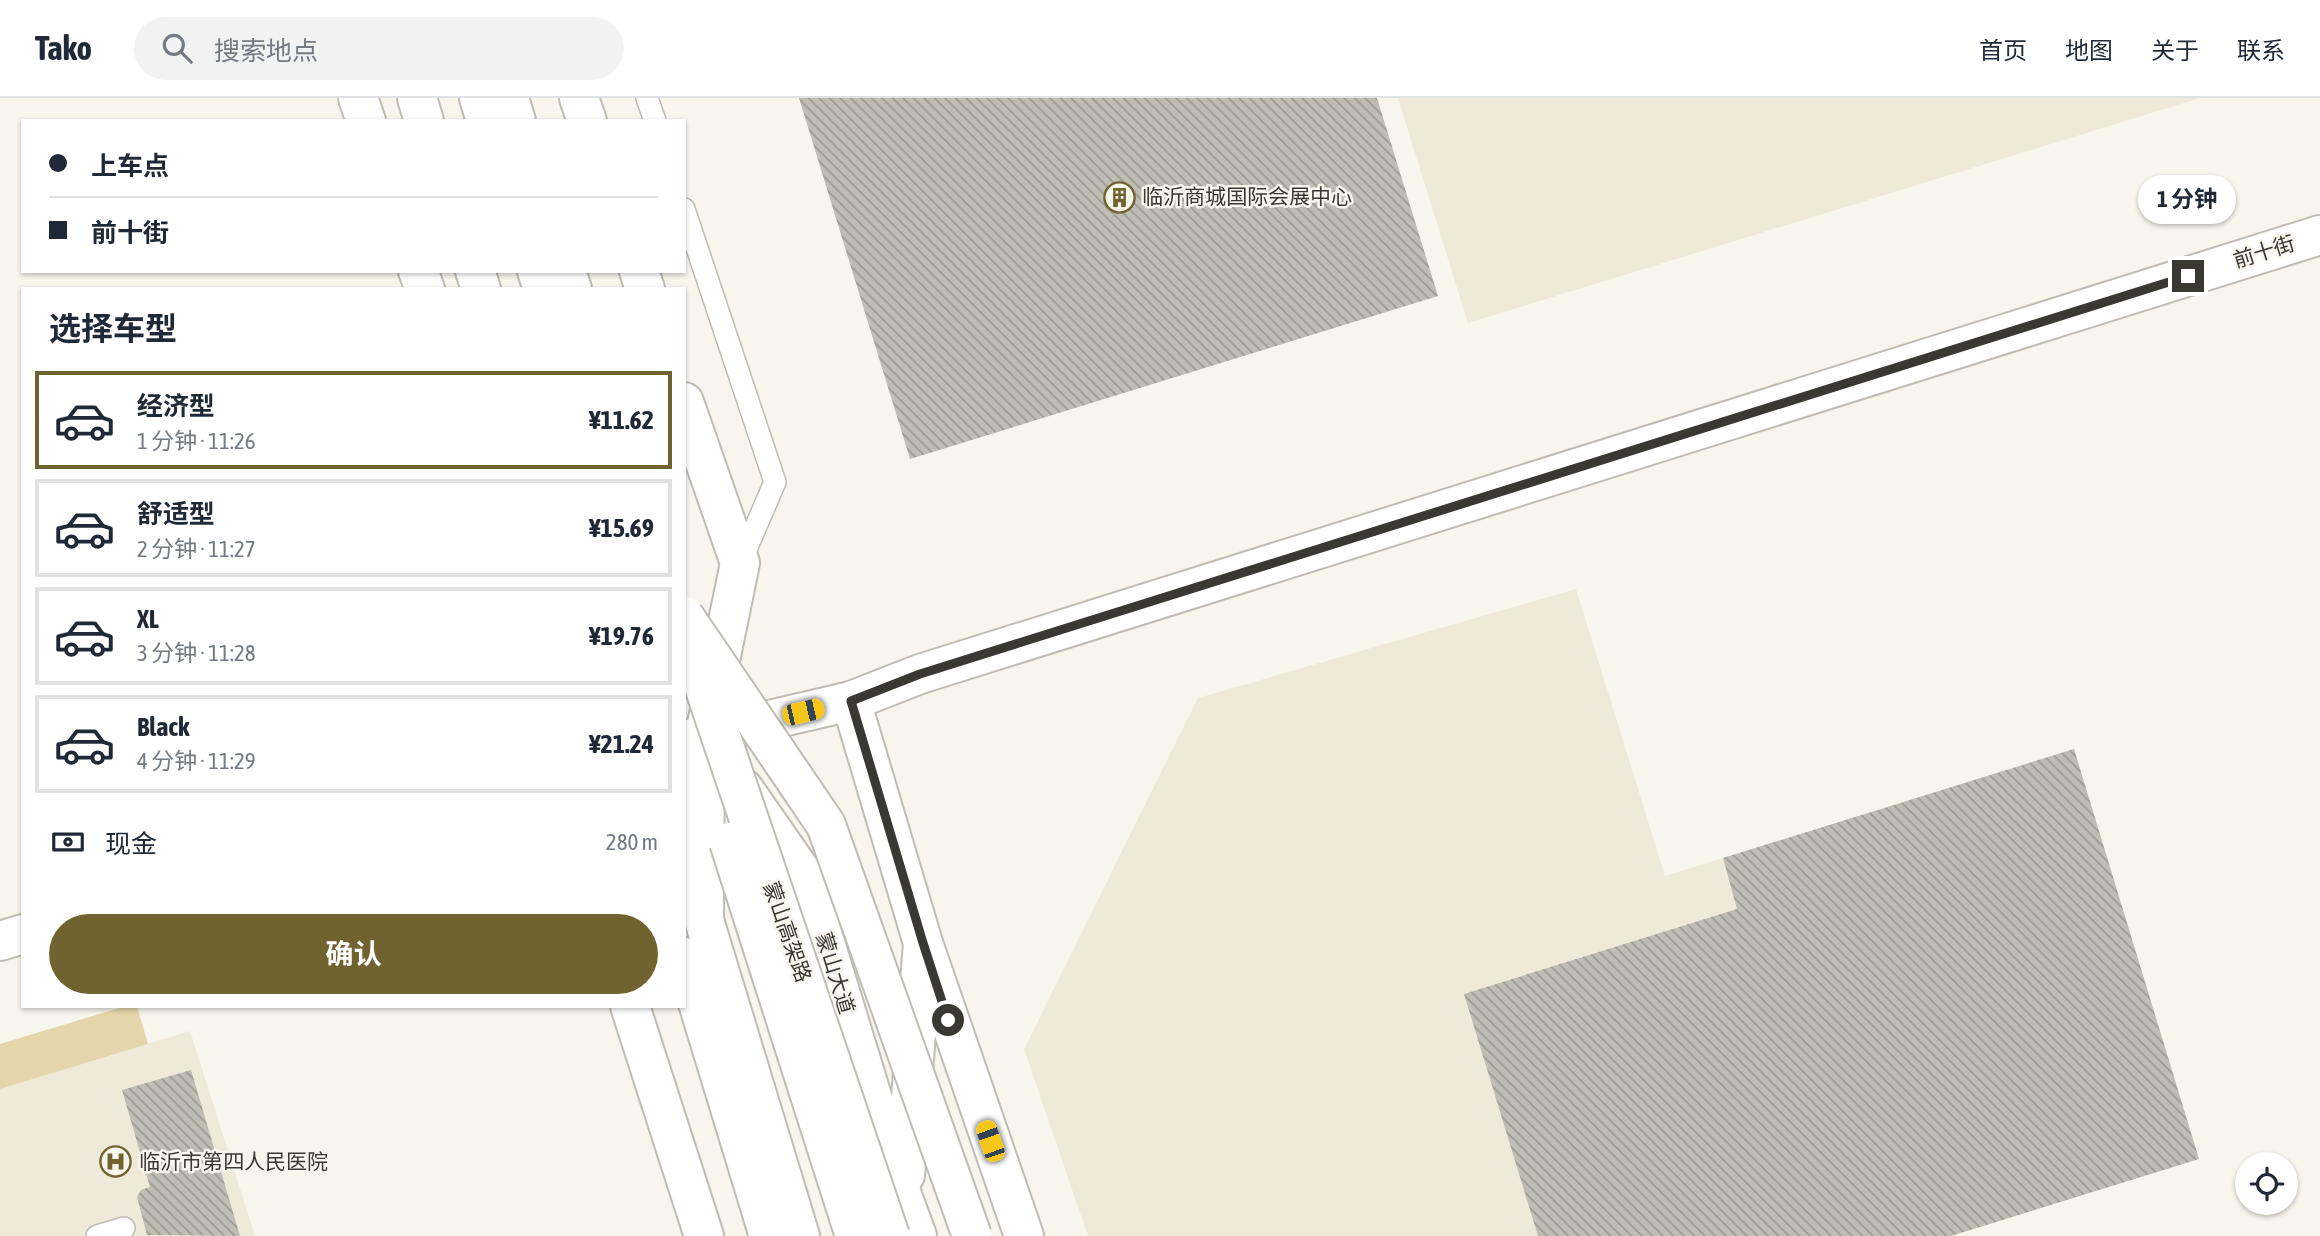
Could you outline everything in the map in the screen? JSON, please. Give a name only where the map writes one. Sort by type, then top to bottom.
[{"type":"main road","points":[[358,98],[365,119]]},
{"type":"main road","points":[[417,98],[423,119]]},
{"type":"main road","points":[[479,98],[485,119]]},
{"type":"main road","points":[[509,98],[515,119]]},
{"type":"main road","points":[[579,98],[586,119]]},
{"type":"main road","name":"前十街","points":[[689,722],[851,701],[920,674],[2320,235]]},
{"type":"main road","points":[[686,408],[740,563],[689,722],[704,920],[800,1236]]},
{"type":"main road","points":[[686,619],[827,825],[972,1236]]},
{"type":"main road","name":"蒙山高架路","points":[[686,634],[890,1236]]},
{"type":"main road","points":[[851,701],[923,943],[1024,1236]]},
{"type":"main road","name":"蒙山大道","points":[[689,722],[805,877],[917,1236]]},
{"type":"main road","name":"蒙山高架路","points":[[689,722],[855,1236]]},
{"type":"main road","points":[[0,941],[21,935]]},
{"type":"main road","points":[[903,1198],[923,943]]},
{"type":"main road","points":[[686,964],[769,1236]]},
{"type":"main road","points":[[631,1008],[704,1236]]},
{"type":"lane","points":[[647,98],[654,119]]},
{"type":"lane","points":[[686,215],[775,482],[740,563]]},
{"type":"lane","points":[[97,1236],[124,1228]]},
{"type":"shaded area","points":[[1398,98],[2200,98],[1468,323]]},
{"type":"shaded area","points":[[1576,589],[1665,876],[2074,749],[2199,1159],[1951,1236],[1088,1236],[1024,1049],[1198,698]]},
{"type":"shaded area","points":[[119,1008],[138,1008],[148,1044],[0,1089],[0,1044]]},
{"type":"shaded area","name":"临沂市第四人民医院","points":[[190,1031],[255,1236],[0,1236],[0,1089]]},
{"type":"building","name":"临沂商城国际会展中心","points":[[799,98],[1377,98],[1438,296],[910,459]]},
{"type":"building","points":[[2074,749],[2199,1159],[1951,1236],[1538,1236],[1464,994],[1737,909],[1723,858]]},
{"type":"building","points":[[191,1070],[240,1236],[147,1235],[137,1197],[141,1190],[150,1187],[122,1090]]},
{"type":"place","name":"临沂商城国际会展中心","points":[[1119,197]]},
{"type":"place","name":"临沂市第四人民医院","points":[[116,1162]]},
{"type":"route","points":[[948,1020],[851,701],[920,674],[2188,276]]}]
